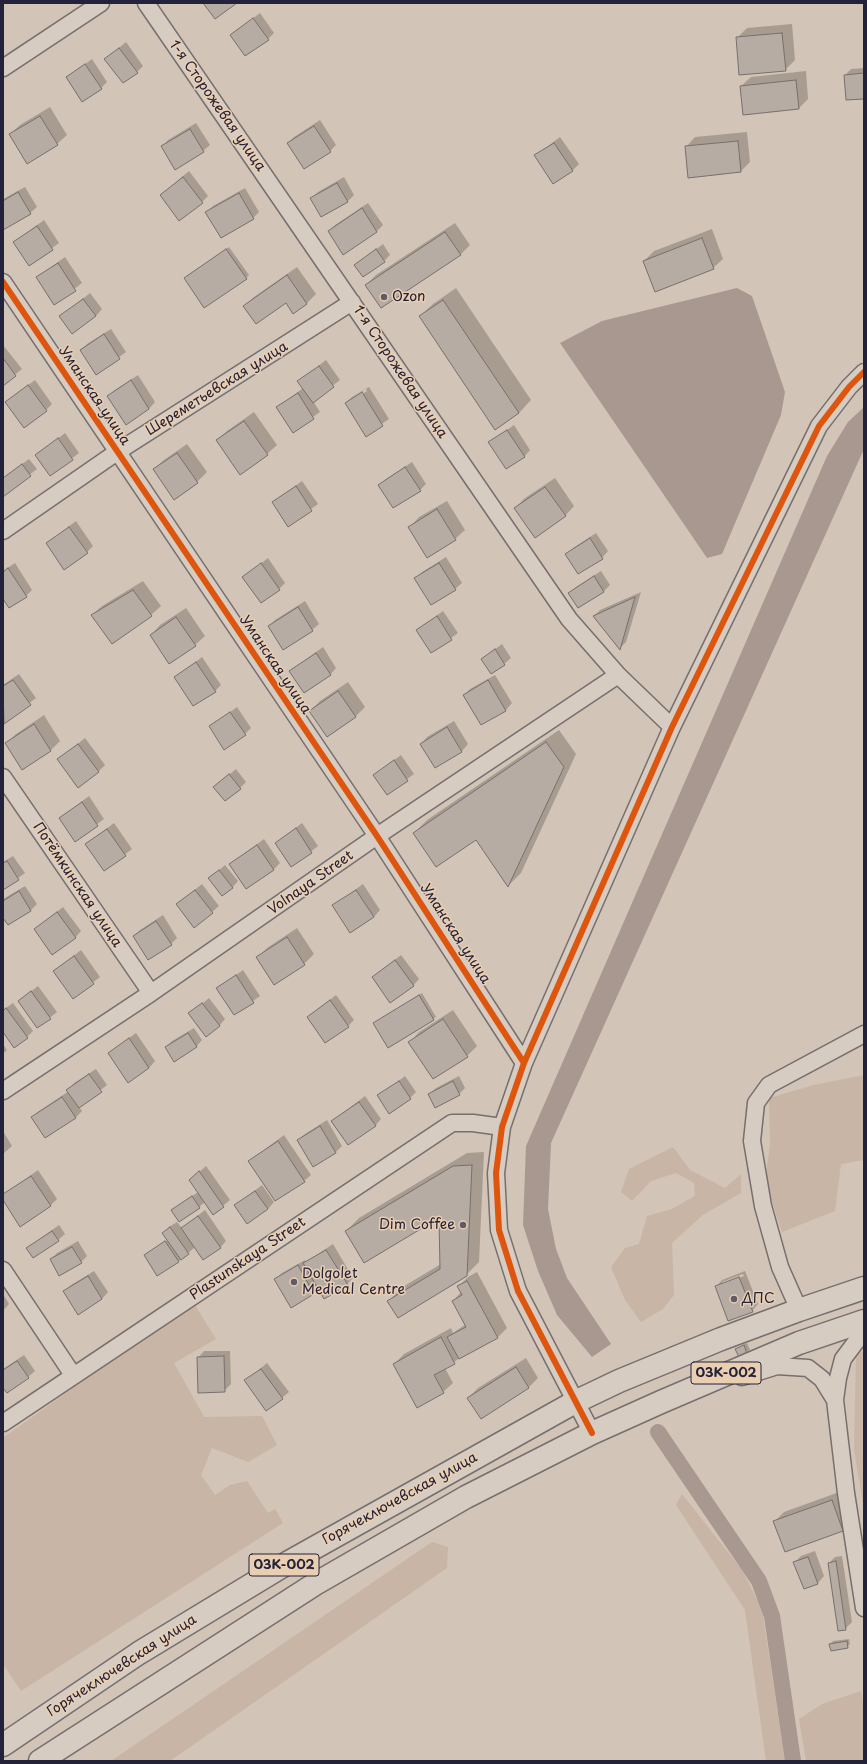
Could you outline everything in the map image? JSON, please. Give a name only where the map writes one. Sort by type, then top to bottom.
[{"type":"main road","name":"03К-002","points":[[799,1310],[864,1288]]},
{"type":"main road","name":"Горячеключевская улица","points":[[3,1745],[139,1653],[289,1562],[575,1402],[619,1381],[799,1310]]},
{"type":"main road","name":"03К-002","points":[[40,1761],[315,1584],[466,1497],[592,1433],[679,1394],[799,1343],[864,1321]]},
{"type":"street","points":[[3,68],[101,3]]},
{"type":"street","name":"1-я Сторожевая улица","points":[[146,3],[570,619],[618,675],[672,728]]},
{"type":"street","name":"Уманская улица","points":[[3,282],[377,836],[524,1063]]},
{"type":"street","name":"Шереметьевская улица","points":[[3,531],[117,452],[352,302]]},
{"type":"street","points":[[592,1433],[518,1291],[498,1230],[496,1173],[502,1127],[524,1063],[672,728],[819,426],[849,387],[864,372]]},
{"type":"street","name":"Volnaya Street","points":[[3,1090],[151,993],[377,836],[618,675]]},
{"type":"street","name":"Потёмкинская улица","points":[[3,777],[151,993]]},
{"type":"street","points":[[799,1310],[780,1266],[763,1206],[752,1141],[756,1103],[769,1084],[864,1034]]},
{"type":"street","name":"Plastunskaya Street","points":[[3,1423],[452,1123],[473,1123],[502,1127]]},
{"type":"street","points":[[3,1270],[73,1375]]},
{"type":"street","points":[[864,1337],[858,1339],[843,1360],[838,1378],[835,1400],[846,1493],[864,1608]]},
{"type":"street","points":[[679,1394],[777,1366],[808,1368],[822,1380],[835,1400]]},
{"type":"shaded area","points":[[737,288],[752,296],[785,392],[781,415],[722,554],[707,558],[560,343],[602,321]]},
{"type":"shaded area","points":[[864,407],[864,449],[551,1143],[548,1209],[556,1249],[567,1278],[611,1344],[592,1357],[557,1315],[538,1271],[523,1225],[526,1146],[827,456],[848,422]]},
{"type":"shaded area","points":[[864,1075],[864,1160],[841,1164],[835,1211],[782,1232],[765,1180],[770,1145],[769,1098],[814,1085]]},
{"type":"shaded area","points":[[673,1147],[690,1170],[725,1188],[741,1174],[741,1193],[703,1215],[672,1243],[674,1295],[663,1309],[641,1322],[625,1300],[611,1267],[625,1248],[639,1244],[647,1216],[672,1209],[695,1196],[694,1183],[676,1173],[651,1181],[632,1201],[621,1192],[629,1169]]},
{"type":"shaded area","points":[[193,1302],[216,1339],[174,1363],[204,1417],[262,1416],[277,1445],[248,1462],[212,1448],[201,1475],[215,1495],[230,1485],[247,1481],[268,1513],[275,1509],[283,1523],[21,1691],[3,1664],[3,1438]]},
{"type":"shaded area","points":[[864,1351],[864,1511],[854,1449],[856,1354]]},
{"type":"shaded area","points":[[682,1494],[742,1570],[762,1609],[785,1761],[766,1761],[745,1610],[676,1505]]},
{"type":"shaded area","points":[[432,1542],[448,1547],[447,1568],[170,1761],[111,1761]]},
{"type":"shaded area","points":[[861,1691],[864,1709],[864,1761],[806,1761],[799,1719],[822,1704]]},
{"type":"building","points":[[203,3],[237,3],[215,19]]},
{"type":"building","points":[[253,18],[269,40],[245,56],[230,35]]},
{"type":"building","points":[[782,33],[786,71],[739,75],[736,37]]},
{"type":"building","points":[[119,48],[138,73],[123,83],[104,59]]},
{"type":"building","points":[[85,64],[102,89],[82,102],[66,77]]},
{"type":"building","points":[[864,73],[864,99],[846,100],[844,75]]},
{"type":"building","points":[[796,80],[799,109],[743,115],[740,86]]},
{"type":"building","points":[[40,116],[58,145],[27,164],[9,134]]},
{"type":"building","points":[[314,126],[331,152],[304,169],[287,143]]},
{"type":"building","points":[[190,129],[204,152],[175,170],[161,146]]},
{"type":"building","points":[[738,141],[741,172],[688,178],[685,146]]},
{"type":"building","points":[[554,143],[573,171],[553,184],[534,155]]},
{"type":"building","points":[[183,177],[203,203],[179,221],[160,195]]},
{"type":"building","points":[[337,183],[348,202],[321,217],[310,198]]},
{"type":"building","points":[[18,192],[31,214],[3,230],[3,201]]},
{"type":"building","points":[[239,193],[254,219],[221,238],[205,212]]},
{"type":"building","points":[[362,208],[377,232],[343,255],[328,231]]},
{"type":"building","points":[[37,226],[53,250],[29,266],[13,242]]},
{"type":"building","points":[[445,232],[461,255],[381,308],[365,285]]},
{"type":"building","points":[[702,238],[714,269],[655,292],[643,261]]},
{"type":"building","points":[[226,249],[247,279],[204,308],[184,278]]},
{"type":"building","points":[[376,249],[385,262],[363,277],[354,265]]},
{"type":"building","points":[[58,263],[76,291],[54,305],[36,277]]},
{"type":"building","points":[[287,275],[307,304],[293,314],[286,303],[256,324],[243,306]]},
{"type":"building","points":[[83,299],[96,316],[72,334],[59,316]]},
{"type":"building","points":[[443,300],[519,413],[495,430],[419,316]]},
{"type":"building","points":[[104,334],[120,359],[96,375],[80,350]]},
{"type":"building","points":[[3,358],[16,376],[3,386]]},
{"type":"building","points":[[319,366],[334,387],[313,403],[297,381]]},
{"type":"building","points":[[131,380],[149,409],[126,425],[107,396]]},
{"type":"building","points":[[28,385],[47,411],[24,428],[5,402]]},
{"type":"building","points":[[362,392],[383,426],[366,437],[345,403]]},
{"type":"building","points":[[298,393],[314,419],[293,433],[276,407]]},
{"type":"building","points":[[244,421],[268,455],[240,475],[216,440]]},
{"type":"building","points":[[507,430],[525,457],[506,469],[488,442]]},
{"type":"building","points":[[58,438],[73,460],[50,476],[35,455]]},
{"type":"building","points":[[177,453],[198,483],[174,500],[153,469]]},
{"type":"building","points":[[22,464],[31,476],[3,497],[3,478]]},
{"type":"building","points":[[405,467],[421,491],[393,508],[378,485]]},
{"type":"building","points":[[296,486],[312,511],[288,527],[272,502]]},
{"type":"building","points":[[545,487],[566,516],[535,538],[514,508]]},
{"type":"building","points":[[437,509],[456,540],[427,558],[408,527]]},
{"type":"building","points":[[69,527],[88,553],[64,570],[46,543]]},
{"type":"building","points":[[590,538],[603,559],[578,574],[565,554]]},
{"type":"building","points":[[261,563],[280,590],[261,603],[242,577]]},
{"type":"building","points":[[439,563],[456,590],[431,605],[414,578]]},
{"type":"building","points":[[8,568],[27,597],[9,608],[3,599],[3,572]]},
{"type":"building","points":[[594,576],[604,592],[578,608],[568,593]]},
{"type":"building","points":[[133,590],[152,616],[112,644],[91,615]]},
{"type":"building","points":[[635,597],[620,650],[593,616]]},
{"type":"building","points":[[298,607],[313,631],[283,650],[268,626]]},
{"type":"building","points":[[437,616],[452,640],[431,653],[416,630]]},
{"type":"building","points":[[176,617],[196,646],[169,664],[150,635]]},
{"type":"building","points":[[495,649],[505,665],[491,674],[481,659]]},
{"type":"building","points":[[316,653],[331,675],[304,693],[289,671]]},
{"type":"building","points":[[196,662],[216,692],[193,706],[174,677]]},
{"type":"building","points":[[13,680],[31,705],[4,724],[3,686]]},
{"type":"building","points":[[488,680],[506,711],[481,725],[463,695]]},
{"type":"building","points":[[338,691],[356,717],[327,737],[309,711]]},
{"type":"building","points":[[230,712],[246,735],[224,750],[209,726]]},
{"type":"building","points":[[34,724],[51,751],[22,770],[5,743]]},
{"type":"building","points":[[447,727],[462,752],[435,768],[420,744]]},
{"type":"building","points":[[546,742],[564,767],[508,887],[476,840],[436,867],[413,833]]},
{"type":"building","points":[[78,744],[99,772],[78,788],[57,759]]},
{"type":"building","points":[[394,760],[408,781],[387,795],[373,775]]},
{"type":"building","points":[[229,774],[241,789],[225,801],[213,787]]},
{"type":"building","points":[[82,802],[98,826],[75,842],[59,818]]},
{"type":"building","points":[[296,828],[312,853],[291,867],[275,843]]},
{"type":"building","points":[[107,829],[126,856],[104,871],[85,844]]},
{"type":"building","points":[[257,845],[274,870],[246,889],[229,864]]},
{"type":"building","points":[[7,861],[19,880],[3,890],[3,863]]},
{"type":"building","points":[[219,870],[233,888],[222,896],[208,878]]},
{"type":"building","points":[[195,890],[213,913],[194,928],[176,904]]},
{"type":"building","points":[[356,890],[374,917],[350,933],[332,905]]},
{"type":"building","points":[[19,891],[31,911],[8,925],[3,918],[3,901]]},
{"type":"building","points":[[57,912],[76,938],[52,955],[34,929]]},
{"type":"building","points":[[156,921],[172,945],[148,960],[133,936]]},
{"type":"building","points":[[287,937],[305,965],[274,985],[256,957]]},
{"type":"building","points":[[74,956],[94,984],[73,999],[53,971]]},
{"type":"building","points":[[395,960],[414,986],[390,1003],[372,977]]},
{"type":"building","points":[[236,975],[254,1003],[234,1015],[216,988]]},
{"type":"building","points":[[31,991],[51,1019],[37,1028],[18,1001]]},
{"type":"building","points":[[419,995],[434,1020],[388,1048],[373,1023]]},
{"type":"building","points":[[330,1000],[349,1027],[325,1043],[307,1017]]},
{"type":"building","points":[[202,1003],[220,1026],[206,1037],[188,1013]]},
{"type":"building","points":[[6,1008],[28,1038],[14,1048],[3,1032],[3,1011]]},
{"type":"building","points":[[443,1019],[468,1057],[433,1079],[408,1042]]},
{"type":"building","points":[[188,1033],[197,1047],[174,1062],[165,1047]]},
{"type":"building","points":[[129,1038],[149,1068],[128,1083],[108,1053]]},
{"type":"building","points":[[89,1074],[102,1092],[79,1108],[66,1090]]},
{"type":"building","points":[[399,1081],[411,1099],[389,1114],[377,1095]]},
{"type":"building","points":[[453,1081],[460,1095],[435,1108],[428,1094]]},
{"type":"building","points":[[62,1097],[76,1118],[45,1138],[31,1117]]},
{"type":"building","points":[[359,1102],[376,1126],[348,1145],[331,1121]]},
{"type":"building","points":[[320,1126],[336,1153],[313,1167],[297,1140]]},
{"type":"building","points":[[278,1141],[305,1182],[275,1201],[248,1161]]},
{"type":"building","points":[[472,1165],[467,1276],[398,1318],[387,1301],[440,1269],[439,1218],[364,1263],[345,1231],[453,1166]]},
{"type":"building","points":[[199,1171],[224,1207],[213,1215],[189,1180]]},
{"type":"building","points":[[31,1176],[51,1206],[20,1227],[3,1200],[3,1194]]},
{"type":"building","points":[[255,1191],[268,1209],[247,1224],[234,1205]]},
{"type":"building","points":[[192,1196],[200,1208],[179,1222],[171,1210]]},
{"type":"building","points":[[198,1216],[221,1248],[203,1260],[181,1228]]},
{"type":"building","points":[[170,1227],[189,1254],[181,1260],[162,1233]]},
{"type":"building","points":[[52,1231],[59,1241],[33,1258],[26,1248]]},
{"type":"building","points":[[165,1241],[179,1262],[157,1276],[144,1255]]},
{"type":"building","points":[[72,1247],[82,1263],[59,1276],[50,1259]]},
{"type":"building","points":[[326,1250],[348,1285],[324,1299],[303,1263]]},
{"type":"building","points":[[298,1265],[314,1294],[291,1308],[274,1279]]},
{"type":"building","points":[[88,1276],[102,1299],[78,1315],[63,1291]]},
{"type":"building","name":"ДПС","points":[[739,1277],[753,1312],[728,1321],[715,1286]]},
{"type":"building","points":[[467,1281],[498,1338],[459,1359],[447,1337],[466,1327],[452,1301],[462,1295],[457,1286]]},
{"type":"building","points":[[441,1337],[455,1364],[434,1375],[444,1393],[417,1408],[393,1364]]},
{"type":"building","points":[[744,1345],[747,1354],[739,1357],[735,1349]]},
{"type":"building","points":[[224,1356],[225,1392],[198,1393],[197,1357]]},
{"type":"building","points":[[17,1361],[29,1378],[7,1393],[3,1388],[3,1370]]},
{"type":"building","points":[[516,1367],[529,1388],[481,1419],[467,1398]]},
{"type":"building","points":[[261,1369],[283,1399],[266,1411],[244,1380]]},
{"type":"building","points":[[832,1500],[843,1531],[785,1552],[773,1521]]},
{"type":"building","points":[[808,1557],[818,1584],[804,1589],[793,1562]]},
{"type":"building","points":[[836,1561],[846,1630],[838,1631],[828,1563]]},
{"type":"building","points":[[847,1641],[848,1648],[831,1651],[829,1644]]},
{"type":"waterway","points":[[658,1432],[759,1581],[772,1616],[793,1761]]},
{"type":"cycle path","points":[[3,282],[377,836],[524,1063]]},
{"type":"cycle path","points":[[592,1433],[518,1291],[499,1230],[496,1173],[502,1127],[524,1063],[672,727],[819,426],[849,387],[864,372]]},
{"type":"place","name":"Ozon","points":[[384,297]]},
{"type":"place","name":"Dim Coffee","points":[[463,1225]]},
{"type":"place","name":"Dolgolet Medical Centre","points":[[294,1282]]},
{"type":"place","name":"ДПС","points":[[734,1299]]}]
